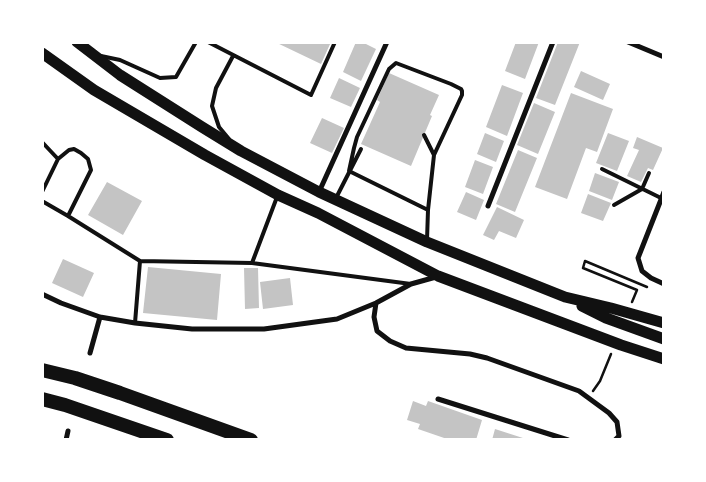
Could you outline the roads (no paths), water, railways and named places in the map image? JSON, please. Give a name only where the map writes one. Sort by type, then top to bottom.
[{"type":"highway","points":[[42,370],[75,378],[111,390],[251,440]]},
{"type":"highway","points":[[42,399],[167,440]]},
{"type":"main road","points":[[77,42],[120,75],[241,151],[319,192],[426,242],[565,297],[606,318],[664,339]]},
{"type":"main road","points":[[42,53],[94,90],[205,155],[278,195],[318,213],[438,276],[621,345],[664,359]]},
{"type":"main road","points":[[565,297],[664,323]]},
{"type":"street","points":[[319,192],[387,42]]},
{"type":"street","points":[[488,206],[553,42]]},
{"type":"street","points":[[628,42],[664,57]]},
{"type":"street","points":[[662,195],[638,258],[642,271],[650,278],[664,284]]},
{"type":"street","points":[[42,294],[100,317],[135,323],[192,329],[264,329],[337,319],[376,303],[411,284],[438,276]]},
{"type":"street","points":[[376,303],[374,317],[377,331],[390,341],[406,348],[470,354],[487,358],[579,391],[609,413],[617,422],[619,436],[615,440]]},
{"type":"street","points":[[90,354],[100,317]]},
{"type":"street","points":[[438,399],[568,440]]},
{"type":"street","points":[[66,440],[68,430]]},
{"type":"lane","points":[[92,53],[120,60],[160,78],[176,77],[196,42]]},
{"type":"lane","points":[[208,42],[311,95],[335,42]]},
{"type":"lane","points":[[233,56],[216,88],[212,106],[218,127],[241,151]]},
{"type":"lane","points":[[349,171],[357,137],[389,69],[396,63],[461,89],[462,95],[434,155],[426,242]]},
{"type":"lane","points":[[424,135],[434,155]]},
{"type":"lane","points":[[42,142],[58,159]]},
{"type":"lane","points":[[335,200],[361,148]]},
{"type":"lane","points":[[42,192],[58,159],[69,150],[74,149],[88,159],[91,170],[68,216]]},
{"type":"lane","points":[[602,170],[662,195]]},
{"type":"lane","points":[[349,171],[428,210]]},
{"type":"lane","points":[[614,205],[642,188],[649,173]]},
{"type":"lane","points":[[252,263],[278,195]]},
{"type":"lane","points":[[42,201],[140,260],[252,263],[411,284]]},
{"type":"lane","points":[[135,323],[140,260]]}]
